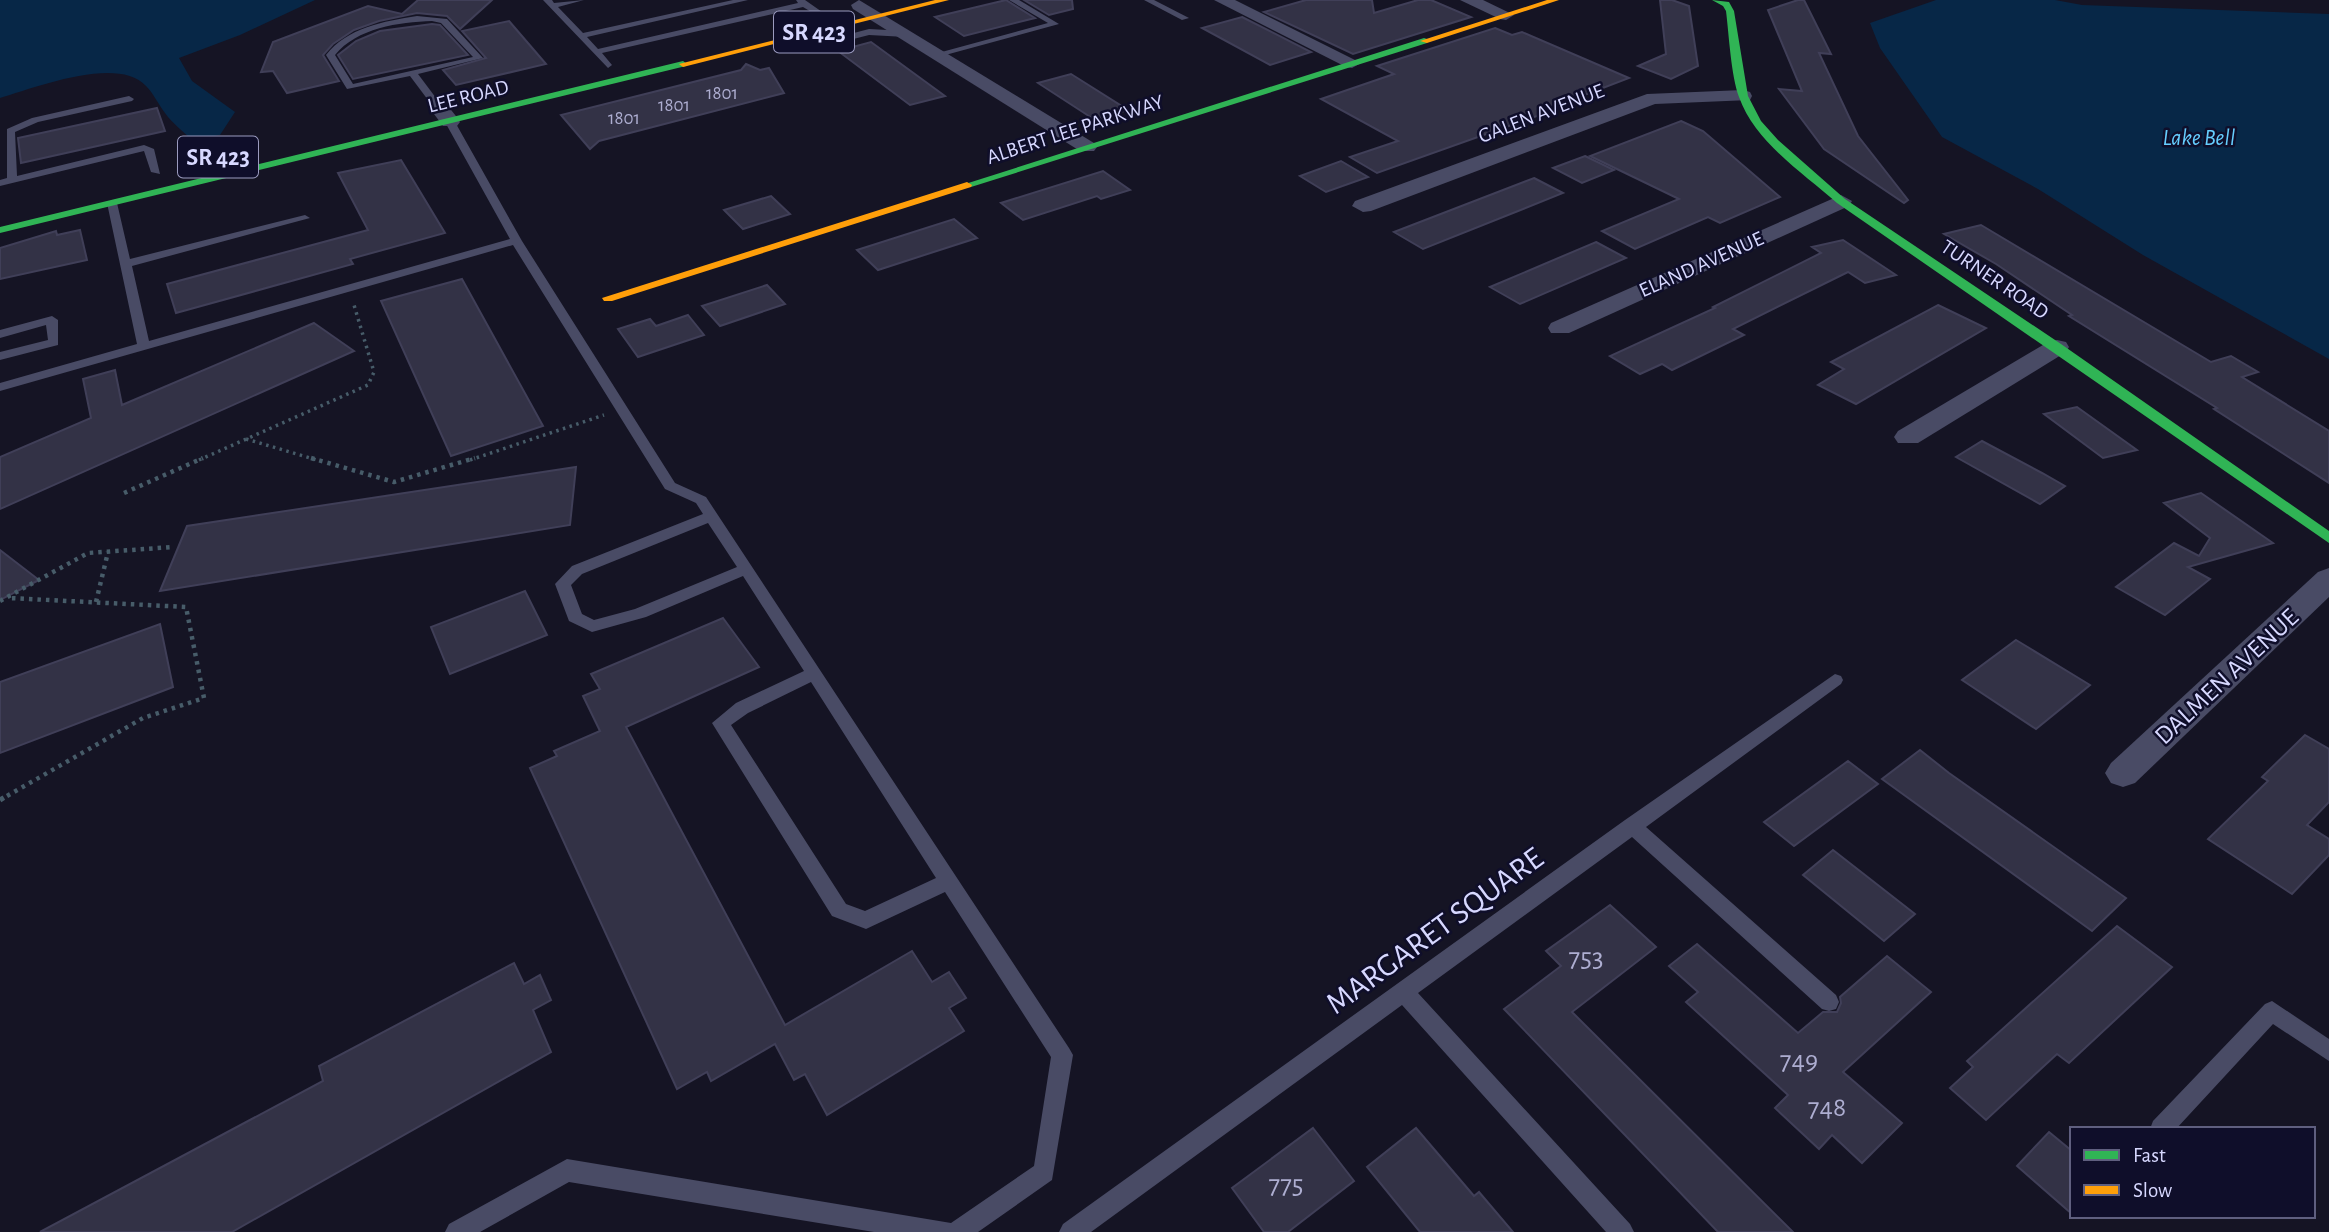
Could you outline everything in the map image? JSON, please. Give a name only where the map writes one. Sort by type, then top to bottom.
[{"type":"street","name":"LEE ROAD","points":[[0,230],[112,203],[440,110],[788,39],[879,8],[945,0]]},
{"type":"street","points":[[1222,0],[1353,63]]},
{"type":"street","points":[[1468,0],[1506,15]]},
{"type":"street","name":"ALBERT LEE PARKWAY","points":[[608,298],[1555,0]]},
{"type":"street","name":"TURNER ROAD","points":[[1720,1],[1730,11],[1743,96],[1757,122],[1774,142],[1841,201],[2057,347],[2329,538]]},
{"type":"street","points":[[860,3],[879,8],[906,34],[1087,147]]},
{"type":"street","name":"SR 423","points":[[580,72],[860,3]]},
{"type":"street","name":"GALEN AVENUE","points":[[1363,206],[1618,108],[1654,98],[1743,96]]},
{"type":"street","name":"ELAND AVENUE","points":[[1560,328],[1841,201]]},
{"type":"street","points":[[1908,437],[2057,347]]},
{"type":"street","name":"DALMEN AVENUE","points":[[2123,773],[2329,579]]},
{"type":"lane","points":[[550,3],[580,0]]},
{"type":"lane","points":[[581,36],[744,0]]},
{"type":"lane","points":[[941,55],[1055,24],[1013,0]]},
{"type":"lane","points":[[1148,0],[1185,18]]},
{"type":"lane","points":[[596,52],[802,2],[821,14]]},
{"type":"lane","points":[[550,3],[608,65]]},
{"type":"lane","points":[[434,18],[444,21],[479,58],[412,74],[350,87],[330,55],[345,41],[390,23],[434,18]]},
{"type":"lane","points":[[788,39],[807,48],[873,32],[887,35],[906,34]]},
{"type":"lane","points":[[412,74],[440,110],[516,241],[670,486],[701,500],[1062,1055],[1044,1172],[958,1232]]},
{"type":"lane","points":[[12,179],[10,131],[35,120],[130,99]]},
{"type":"lane","points":[[0,183],[144,148],[149,149],[157,172]]},
{"type":"lane","points":[[112,203],[143,344]]},
{"type":"lane","points":[[125,264],[305,218]]},
{"type":"lane","points":[[0,387],[143,344],[516,241]]},
{"type":"lane","points":[[0,334],[52,320],[54,342],[0,356]]},
{"type":"lane","points":[[712,516],[577,570],[563,584],[575,617],[592,626],[640,613],[746,569]]},
{"type":"lane","points":[[814,673],[742,708],[721,723],[839,910],[866,920],[949,881]]},
{"type":"lane","name":"MARGARET SQUARE","points":[[1071,1232],[1835,680]]},
{"type":"lane","points":[[1631,825],[1829,1002]]},
{"type":"lane","points":[[1403,992],[1622,1232]]},
{"type":"lane","points":[[2163,1127],[2272,1011],[2329,1051]]},
{"type":"lane","points":[[457,1232],[567,1170],[944,1232]]},
{"type":"path","points":[[124,493],[368,385],[374,372],[348,288]]},
{"type":"path","points":[[246,439],[394,482],[415,478],[622,409]]},
{"type":"path","points":[[0,601],[88,553],[173,547]]},
{"type":"path","points":[[96,602],[108,552]]},
{"type":"path","points":[[0,800],[143,718],[204,698],[186,607],[9,598]]},
{"type":"water","points":[[0,0],[315,0],[240,35],[179,58],[192,81],[235,112],[220,135],[192,140],[168,117],[146,86],[133,77],[116,73],[75,77],[0,98]]},
{"type":"water","name":"Lake Bell","points":[[1936,0],[2055,0],[2082,5],[2329,14],[2329,359],[2143,255],[2038,189],[1942,137],[1880,48],[1870,23]]},
{"type":"building","points":[[418,0],[492,0],[460,29],[447,16],[417,13],[379,21],[354,30],[333,44],[323,55],[339,81],[287,93],[273,71],[261,72],[273,42],[368,6],[402,14]]},
{"type":"building","points":[[1006,0],[1035,18],[964,36],[935,17]]},
{"type":"building","points":[[1024,0],[1072,0],[1073,9],[1049,15]]},
{"type":"building","points":[[1306,0],[1372,0],[1374,13],[1418,0],[1431,0],[1471,17],[1353,54],[1264,12]]},
{"type":"building","points":[[1660,0],[1672,0],[1689,6],[1698,66],[1671,79],[1638,66],[1666,54]]},
{"type":"building","points":[[1804,0],[1831,54],[1819,53],[1858,136],[1908,200],[1904,203],[1824,149],[1779,89],[1802,91],[1768,10]]},
{"type":"building","points":[[1242,17],[1311,52],[1270,65],[1202,28]]},
{"type":"building","points":[[509,21],[546,64],[456,85],[443,70],[486,58],[462,31]]},
{"type":"building","points":[[440,25],[468,55],[353,79],[338,55],[356,41],[380,31]]},
{"type":"building","points":[[1495,28],[1512,35],[1522,32],[1629,78],[1548,109],[1551,111],[1377,173],[1350,157],[1398,141],[1321,99],[1394,74],[1377,66]]},
{"type":"building","points":[[871,42],[945,96],[910,105],[838,51]]},
{"type":"building","points":[[746,64],[760,70],[769,68],[784,93],[599,141],[590,149],[561,115],[741,70]]},
{"type":"building","points":[[1071,74],[1128,110],[1095,120],[1038,83]]},
{"type":"building","points":[[157,108],[165,131],[21,163],[18,138]]},
{"type":"building","points":[[1681,121],[1703,131],[1780,197],[1720,223],[1708,217],[1635,249],[1602,231],[1679,199],[1590,156]]},
{"type":"building","points":[[1585,156],[1614,170],[1582,183],[1553,168]]},
{"type":"building","points":[[401,160],[445,233],[350,259],[353,264],[176,313],[167,284],[368,230],[338,173]]},
{"type":"building","points":[[1341,161],[1368,177],[1326,192],[1300,176]]},
{"type":"building","points":[[1103,171],[1130,190],[1101,199],[1097,196],[1023,220],[1001,203]]},
{"type":"building","points":[[1534,178],[1563,193],[1423,249],[1394,232]]},
{"type":"building","points":[[771,196],[790,214],[743,229],[724,210]]},
{"type":"building","points":[[954,219],[977,238],[878,270],[857,250]]},
{"type":"building","points":[[1981,225],[2211,362],[2231,356],[2258,372],[2242,377],[2329,431],[2329,483],[2214,409],[2217,408],[2069,316],[2072,315],[1996,264],[1944,234]]},
{"type":"building","points":[[80,230],[87,260],[0,279],[0,248],[56,231],[57,235]]},
{"type":"building","points":[[1843,240],[1896,275],[1865,283],[1848,272],[1733,329],[1744,335],[1672,370],[1662,364],[1640,374],[1610,356],[1715,308],[1713,307],[1821,253],[1812,247]]},
{"type":"building","points":[[1596,242],[1626,258],[1520,304],[1490,287]]},
{"type":"building","points":[[462,279],[543,426],[451,456],[381,301]]},
{"type":"building","points":[[767,285],[785,304],[720,326],[702,306]]},
{"type":"building","points":[[1938,305],[1986,328],[1856,404],[1818,385],[1844,369],[1831,362]]},
{"type":"building","points":[[688,315],[704,335],[638,357],[618,329],[650,319],[656,326]]},
{"type":"building","points":[[314,323],[354,351],[0,509],[0,457],[91,418],[83,379],[115,370],[122,405]]},
{"type":"building","points":[[2077,407],[2137,450],[2103,458],[2044,414]]},
{"type":"building","points":[[1982,441],[2065,486],[2040,504],[1956,457]]},
{"type":"building","points":[[576,467],[570,525],[160,591],[187,526]]},
{"type":"building","points":[[2201,493],[2273,543],[2188,567],[2210,579],[2165,615],[2116,587],[2174,543],[2199,556],[2210,538],[2164,503]]},
{"type":"building","points":[[0,550],[39,580],[0,600]]},
{"type":"building","points":[[525,591],[547,635],[450,674],[431,627]]},
{"type":"building","points":[[723,618],[759,667],[626,727],[785,1025],[912,951],[932,982],[949,972],[966,998],[949,1008],[964,1031],[827,1115],[805,1074],[794,1080],[775,1044],[711,1081],[707,1072],[677,1089],[530,768],[557,756],[554,751],[600,731],[583,696],[600,689],[591,674]]},
{"type":"building","points":[[160,624],[173,687],[0,753],[0,682]]},
{"type":"building","points":[[2016,640],[2090,685],[2036,729],[1962,680]]},
{"type":"building","points":[[2305,735],[2329,749],[2329,802],[2307,825],[2329,839],[2329,855],[2292,894],[2208,839],[2268,781],[2262,777]]},
{"type":"building","points":[[1920,750],[2126,898],[2092,931],[1882,779]]},
{"type":"building","points":[[1848,761],[1878,784],[1794,846],[1764,822]]},
{"type":"building","points":[[1833,850],[1915,914],[1884,941],[1803,875]]},
{"type":"building","points":[[1610,905],[1656,947],[1572,1012],[1793,1232],[1718,1232],[1504,1009],[1561,966],[1546,951]]},
{"type":"building","points":[[2117,926],[2172,967],[2069,1063],[2057,1054],[1986,1120],[1950,1088],[1973,1067],[1967,1061]]},
{"type":"building","points":[[1697,944],[1798,1033],[1823,1012],[1837,1012],[1841,1003],[1840,997],[1887,956],[1931,992],[1843,1072],[1902,1123],[1862,1163],[1832,1135],[1819,1149],[1775,1108],[1788,1095],[1686,1002],[1698,992],[1669,966]]},
{"type":"building","points":[[514,963],[524,984],[540,975],[551,1000],[533,1010],[551,1052],[232,1232],[40,1232],[323,1081],[319,1066]]},
{"type":"building","points":[[1313,1128],[1354,1181],[1288,1232],[1264,1232],[1232,1188]]},
{"type":"building","points":[[1416,1128],[1474,1196],[1479,1192],[1513,1232],[1420,1232],[1367,1167]]},
{"type":"building","points":[[2049,1132],[2070,1149],[2070,1212],[2017,1166]]},
{"type":"traffic: fast","points":[[1716,0],[1726,4],[1730,11],[1743,96],[1757,122],[1774,142],[1841,201],[2057,347],[2329,538]]},
{"type":"traffic: fast","points":[[967,185],[1424,41]]},
{"type":"traffic: fast","points":[[0,230],[683,64]]},
{"type":"traffic: slow","points":[[683,64],[945,0]]},
{"type":"traffic: slow","points":[[1424,41],[1555,0]]},
{"type":"traffic: slow","points":[[608,298],[967,185]]}]
